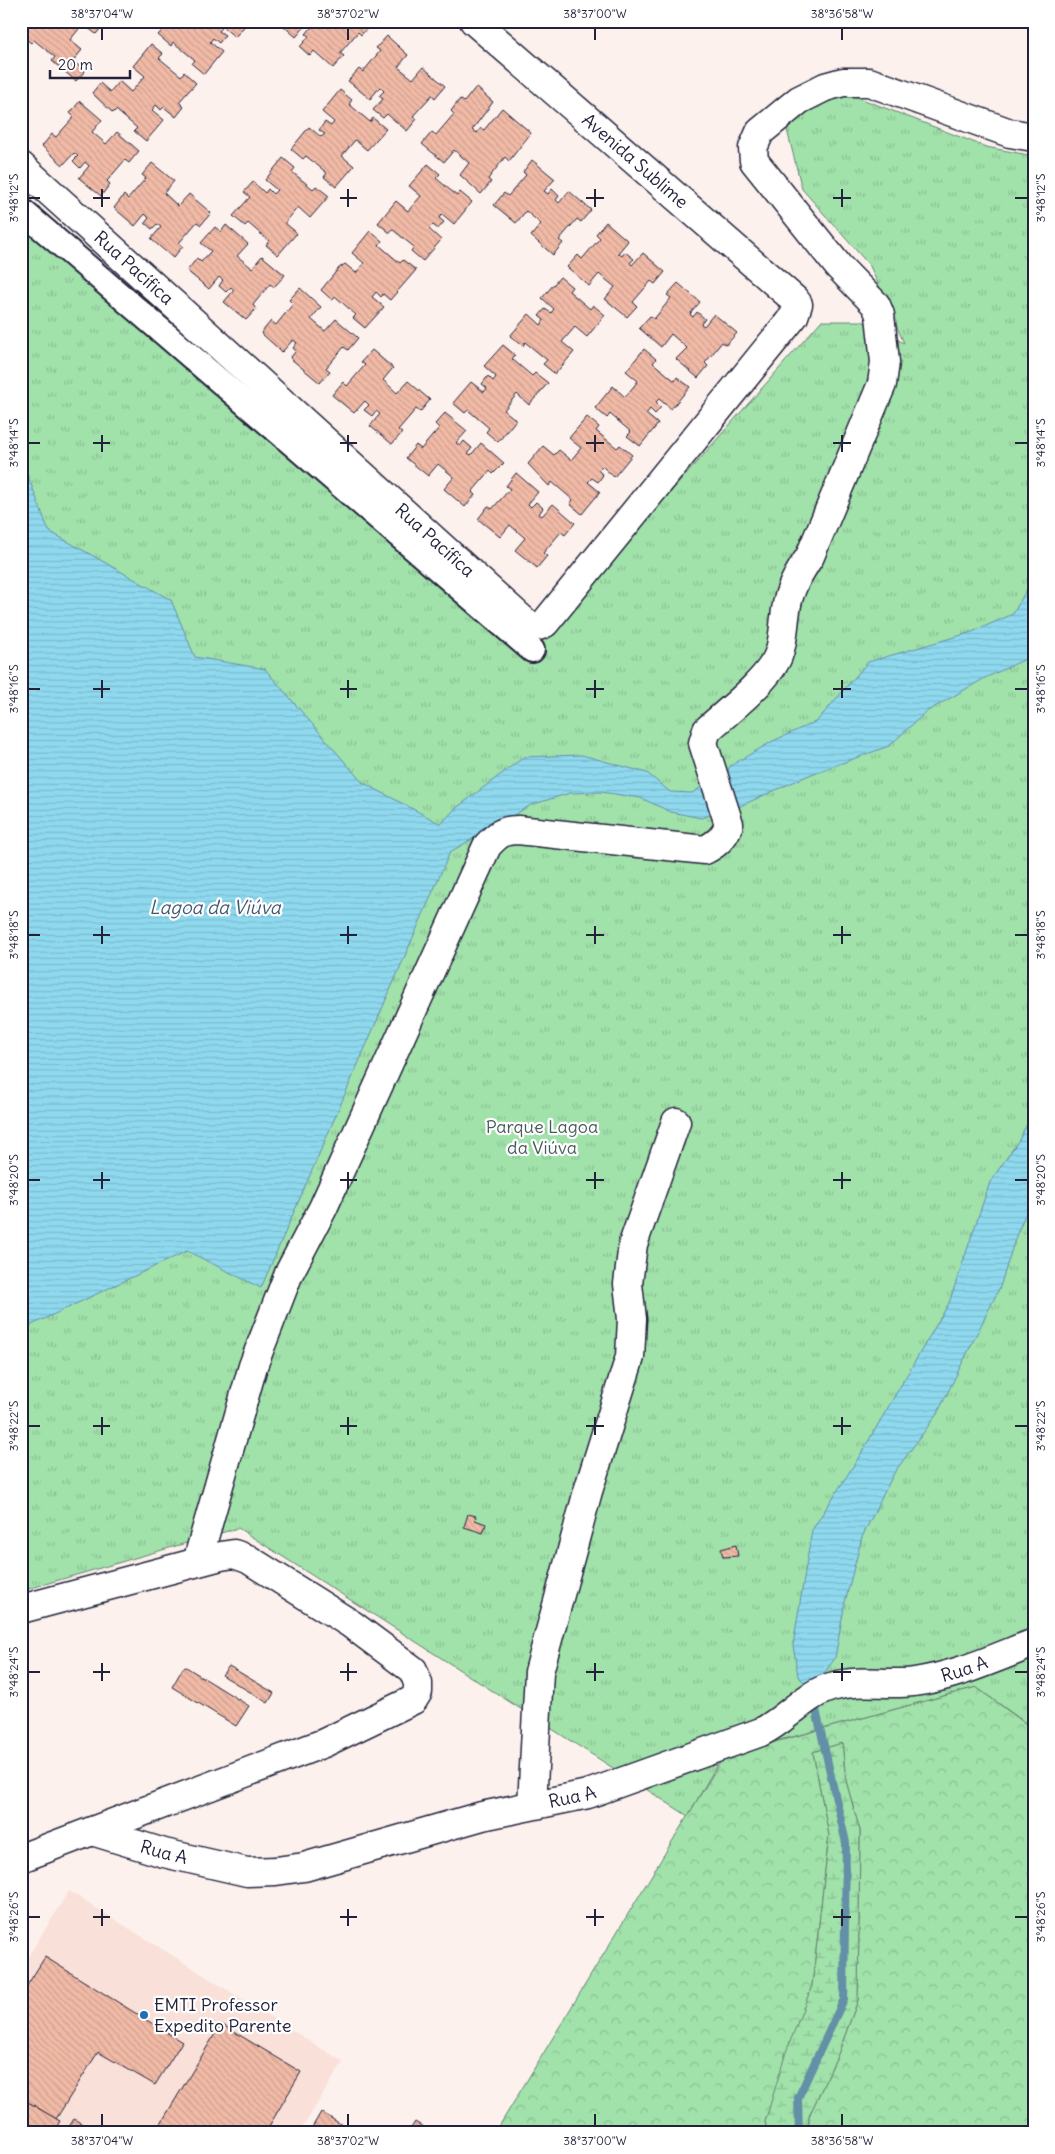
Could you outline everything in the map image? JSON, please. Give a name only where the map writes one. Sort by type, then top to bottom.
[{"type":"street","name":"Avenida Sublime","points":[[474,21],[795,300]]},
{"type":"street","points":[[197,1562],[253,1366],[289,1273],[323,1208],[487,846],[497,834],[507,830],[518,830],[705,850],[714,846],[726,832],[729,824],[703,743],[704,737],[707,730],[770,671],[778,658],[788,600],[796,578],[810,556],[882,384],[885,362],[880,315],[876,305],[839,267],[754,161],[753,148],[760,132],[799,100],[825,87],[843,82],[869,82],[1010,133],[1034,137]]},
{"type":"street","name":"Rua Pacífica","points":[[21,166],[520,618],[533,627],[545,624],[794,316],[798,310],[795,300]]},
{"type":"street","points":[[21,210],[532,650]]},
{"type":"street","points":[[532,1806],[539,1672],[588,1492],[630,1357],[632,1319],[628,1284],[633,1244],[676,1122]]},
{"type":"street","name":"Rua A","points":[[21,1609],[197,1562],[234,1554],[248,1559],[351,1624],[413,1670],[417,1677],[418,1692],[413,1700],[324,1743],[21,1858]]},
{"type":"street","name":"Rua A","points":[[92,1831],[164,1853],[247,1872],[276,1871],[304,1867],[482,1816],[588,1794],[761,1732],[773,1726],[818,1693],[853,1681],[913,1682],[952,1675],[1034,1643]]},
{"type":"shaded area","name":"EMTI Professor Expedito Parente","points":[[69,1891],[343,2062],[299,2133],[21,2133],[21,1968]]},
{"type":"green space","name":"Parque Lagoa da Viúva","points":[[849,94],[986,147],[1034,156],[1034,1729],[976,1687],[723,1754],[688,1816],[238,1528],[21,1591],[21,192],[537,644],[821,321],[862,321],[904,343],[870,266],[802,189],[783,114]]},
{"type":"green space","points":[[976,1687],[1034,1730],[1034,2133],[808,2133],[809,2116],[838,2054],[858,2000],[860,1831],[846,1781],[842,1743],[813,1752],[829,1835],[812,1986],[765,2122],[768,2133],[495,2133],[724,1756]]},
{"type":"green space","points":[[842,1743],[846,1781],[860,1831],[858,2000],[838,2054],[809,2116],[808,2133],[768,2133],[765,2122],[786,2052],[812,1986],[829,1835],[813,1752]]},
{"type":"water","name":"Lagoa da Viúva","points":[[21,458],[49,531],[171,600],[195,657],[265,669],[362,782],[441,824],[455,809],[524,757],[582,755],[647,773],[670,792],[692,793],[706,784],[716,813],[701,818],[671,812],[641,798],[601,792],[570,793],[531,805],[450,852],[261,1288],[187,1251],[21,1330]]},
{"type":"water","points":[[1034,576],[1034,655],[985,678],[926,712],[889,746],[809,775],[738,807],[726,776],[730,766],[773,741],[817,721],[868,662],[972,632],[1013,614]]},
{"type":"water","points":[[1034,1110],[1034,1194],[1016,1236],[1000,1287],[937,1414],[894,1473],[862,1537],[845,1602],[835,1658],[812,1691],[798,1676],[793,1645],[812,1530],[859,1457],[949,1303],[990,1182],[1019,1140]]},
{"type":"building","points":[[29,21],[107,21],[96,34],[83,24],[70,40],[82,50],[73,61],[85,71],[76,81],[52,61],[55,57],[34,40],[31,43],[21,35],[21,30]]},
{"type":"building","points":[[171,21],[186,21],[189,24],[192,21],[249,21],[235,37],[223,27],[219,31],[225,35],[219,43],[213,38],[210,42],[222,52],[204,74],[192,64],[195,60],[173,42],[171,46],[158,35]]},
{"type":"building","points":[[278,21],[370,21],[372,23],[361,35],[358,32],[340,53],[344,56],[333,68],[314,51],[310,56],[300,47],[309,36],[306,34],[311,28],[307,24],[296,37]]},
{"type":"building","points":[[387,36],[408,55],[398,67],[413,79],[423,67],[445,86],[435,98],[432,95],[413,116],[417,119],[407,131],[387,114],[383,118],[373,110],[383,99],[379,96],[384,91],[380,87],[370,99],[348,81],[359,69],[363,72],[380,51],[376,48]]},
{"type":"building","points":[[151,44],[163,54],[159,58],[181,76],[184,72],[196,83],[179,102],[184,107],[176,117],[164,107],[161,110],[156,105],[152,110],[164,120],[146,141],[134,131],[137,128],[116,110],[113,113],[92,93],[100,83],[110,92],[119,81],[131,92],[145,76],[133,66]]},
{"type":"building","points":[[476,87],[493,102],[472,130],[477,133],[481,128],[484,130],[502,108],[531,133],[509,161],[505,157],[488,179],[491,182],[481,194],[460,175],[469,163],[454,150],[444,162],[422,144],[432,132],[436,135],[454,114],[451,111],[460,99],[464,102]]},
{"type":"building","points":[[340,90],[352,100],[349,104],[370,122],[373,118],[386,129],[367,150],[355,140],[342,156],[354,166],[336,187],[324,177],[327,173],[306,156],[303,159],[291,149],[309,127],[321,137],[325,134],[319,130],[325,122],[331,126],[334,122],[322,112]]},
{"type":"building","points":[[80,101],[102,120],[92,132],[106,144],[117,132],[139,151],[129,163],[125,160],[107,181],[110,184],[101,196],[79,178],[89,166],[85,162],[80,168],[73,161],[78,156],[74,153],[63,165],[42,146],[52,134],[56,137],[74,117],[70,113]]},
{"type":"building","points":[[283,158],[295,168],[292,172],[313,189],[316,186],[329,196],[310,218],[298,207],[285,223],[297,233],[278,255],[266,245],[269,241],[248,223],[245,226],[233,216],[250,197],[244,192],[253,182],[265,193],[268,189],[273,194],[277,190],[265,180]]},
{"type":"building","points":[[532,160],[555,179],[544,191],[548,194],[552,189],[559,196],[556,200],[559,203],[569,191],[591,210],[581,222],[577,219],[559,240],[563,243],[553,255],[531,236],[541,224],[526,211],[516,223],[494,205],[504,193],[508,196],[526,175],[523,172]]},
{"type":"building","points":[[152,163],[174,181],[164,193],[178,206],[189,194],[211,213],[201,225],[197,222],[179,243],[183,246],[173,258],[151,239],[161,227],[157,224],[152,229],[145,223],[149,218],[145,214],[135,226],[114,208],[124,195],[128,199],[146,178],[142,175]]},
{"type":"building","points":[[428,164],[440,174],[436,178],[457,196],[460,192],[472,202],[454,224],[442,214],[439,218],[444,222],[438,229],[433,225],[429,229],[441,240],[423,261],[411,251],[414,247],[392,229],[390,233],[378,223],[396,201],[408,211],[421,196],[409,186]]},
{"type":"building","points":[[606,222],[628,241],[618,253],[622,256],[625,252],[634,259],[630,263],[632,265],[643,253],[665,272],[655,284],[651,281],[633,302],[637,306],[627,317],[605,299],[615,287],[599,274],[589,286],[567,267],[578,255],[582,259],[600,238],[596,234]]},
{"type":"building","points":[[226,225],[248,244],[237,256],[252,268],[262,256],[285,275],[274,287],[270,284],[253,305],[256,309],[246,320],[224,302],[234,290],[231,287],[226,292],[219,286],[223,280],[219,277],[209,289],[187,271],[197,258],[201,262],[211,251],[201,243],[215,227],[221,232]]},
{"type":"building","points":[[370,231],[382,241],[379,245],[400,263],[403,260],[416,270],[390,300],[383,294],[381,297],[376,292],[372,297],[384,307],[365,328],[353,318],[356,315],[336,297],[332,300],[321,290],[339,268],[345,264],[356,273],[364,263],[352,253]]},
{"type":"building","points":[[560,277],[572,287],[569,291],[590,309],[593,305],[605,315],[587,337],[575,327],[562,342],[574,352],[555,374],[543,364],[547,360],[525,342],[523,346],[510,336],[529,314],[541,325],[544,320],[539,316],[545,309],[551,313],[554,309],[542,298]]},
{"type":"building","points":[[678,283],[700,302],[690,314],[693,317],[697,312],[705,319],[701,324],[704,326],[714,314],[737,333],[726,345],[722,342],[705,363],[708,366],[698,378],[676,359],[687,348],[671,334],[661,347],[639,328],[650,316],[654,319],[671,298],[667,295]]},
{"type":"building","points":[[300,288],[321,307],[311,319],[325,331],[336,319],[358,338],[348,350],[344,347],[326,368],[330,371],[320,383],[290,358],[296,351],[293,348],[297,343],[293,340],[282,352],[261,333],[271,321],[276,325],[293,304],[289,300]]},
{"type":"building","points":[[503,345],[515,355],[512,359],[532,376],[535,373],[548,383],[529,405],[517,394],[504,410],[516,420],[498,442],[486,432],[489,428],[468,410],[465,413],[453,403],[471,382],[484,392],[487,388],[482,384],[488,376],[493,381],[496,377],[484,366]]},
{"type":"building","points":[[644,349],[656,359],[653,363],[675,381],[677,377],[690,387],[671,409],[659,399],[656,402],[661,407],[655,414],[650,409],[646,414],[658,424],[640,446],[627,436],[631,432],[610,414],[607,418],[595,408],[613,386],[625,397],[638,381],[626,371]]},
{"type":"building","points":[[372,350],[393,368],[383,380],[397,393],[408,381],[430,400],[420,412],[416,409],[398,430],[402,433],[392,444],[370,426],[380,414],[376,411],[372,416],[364,410],[369,405],[365,401],[354,413],[332,395],[343,382],[347,386],[365,365],[361,362]]},
{"type":"building","points":[[445,413],[467,431],[456,443],[460,446],[464,441],[472,448],[468,453],[471,455],[481,443],[504,463],[493,474],[490,471],[472,492],[475,495],[465,507],[444,489],[454,477],[438,464],[428,476],[406,458],[416,445],[421,449],[439,428],[435,424]]},
{"type":"building","points":[[587,417],[599,427],[596,431],[617,448],[620,445],[632,455],[614,477],[602,466],[598,470],[603,475],[598,482],[592,478],[588,482],[600,492],[582,514],[570,504],[573,500],[552,482],[549,486],[528,464],[543,446],[554,455],[559,450],[571,460],[581,448],[569,438]]},
{"type":"building","points":[[516,473],[538,492],[528,504],[531,507],[536,502],[543,508],[539,514],[542,516],[553,504],[575,523],[565,535],[561,532],[543,553],[547,556],[537,568],[515,550],[525,538],[510,525],[500,537],[478,519],[488,506],[492,509],[510,489],[506,486]]},
{"type":"building","points":[[468,1514],[476,1516],[475,1520],[486,1524],[483,1533],[464,1527]]},
{"type":"building","points":[[736,1545],[738,1556],[723,1557],[721,1549]]},
{"type":"building","points":[[229,1666],[274,1693],[268,1703],[222,1675]]},
{"type":"building","points":[[186,1667],[249,1706],[236,1726],[172,1687],[183,1668]]},
{"type":"building","points":[[45,1957],[182,2042],[155,2085],[98,2052],[56,2119],[21,2098],[21,1995]]},
{"type":"building","points":[[221,2024],[301,2072],[265,2133],[155,2133]]},
{"type":"building","points":[[21,2098],[60,2121],[53,2133],[21,2133]]},
{"type":"building","points":[[321,2112],[355,2133],[309,2133]]},
{"type":"building","points":[[74,2119],[97,2133],[65,2133]]},
{"type":"building","points":[[415,2122],[433,2133],[408,2133]]},
{"type":"waterway","points":[[799,2133],[798,2098],[844,1999],[846,1843],[814,1701]]},
{"type":"place","name":"EMTI Professor Expedito Parente","points":[[144,2015]]}]
